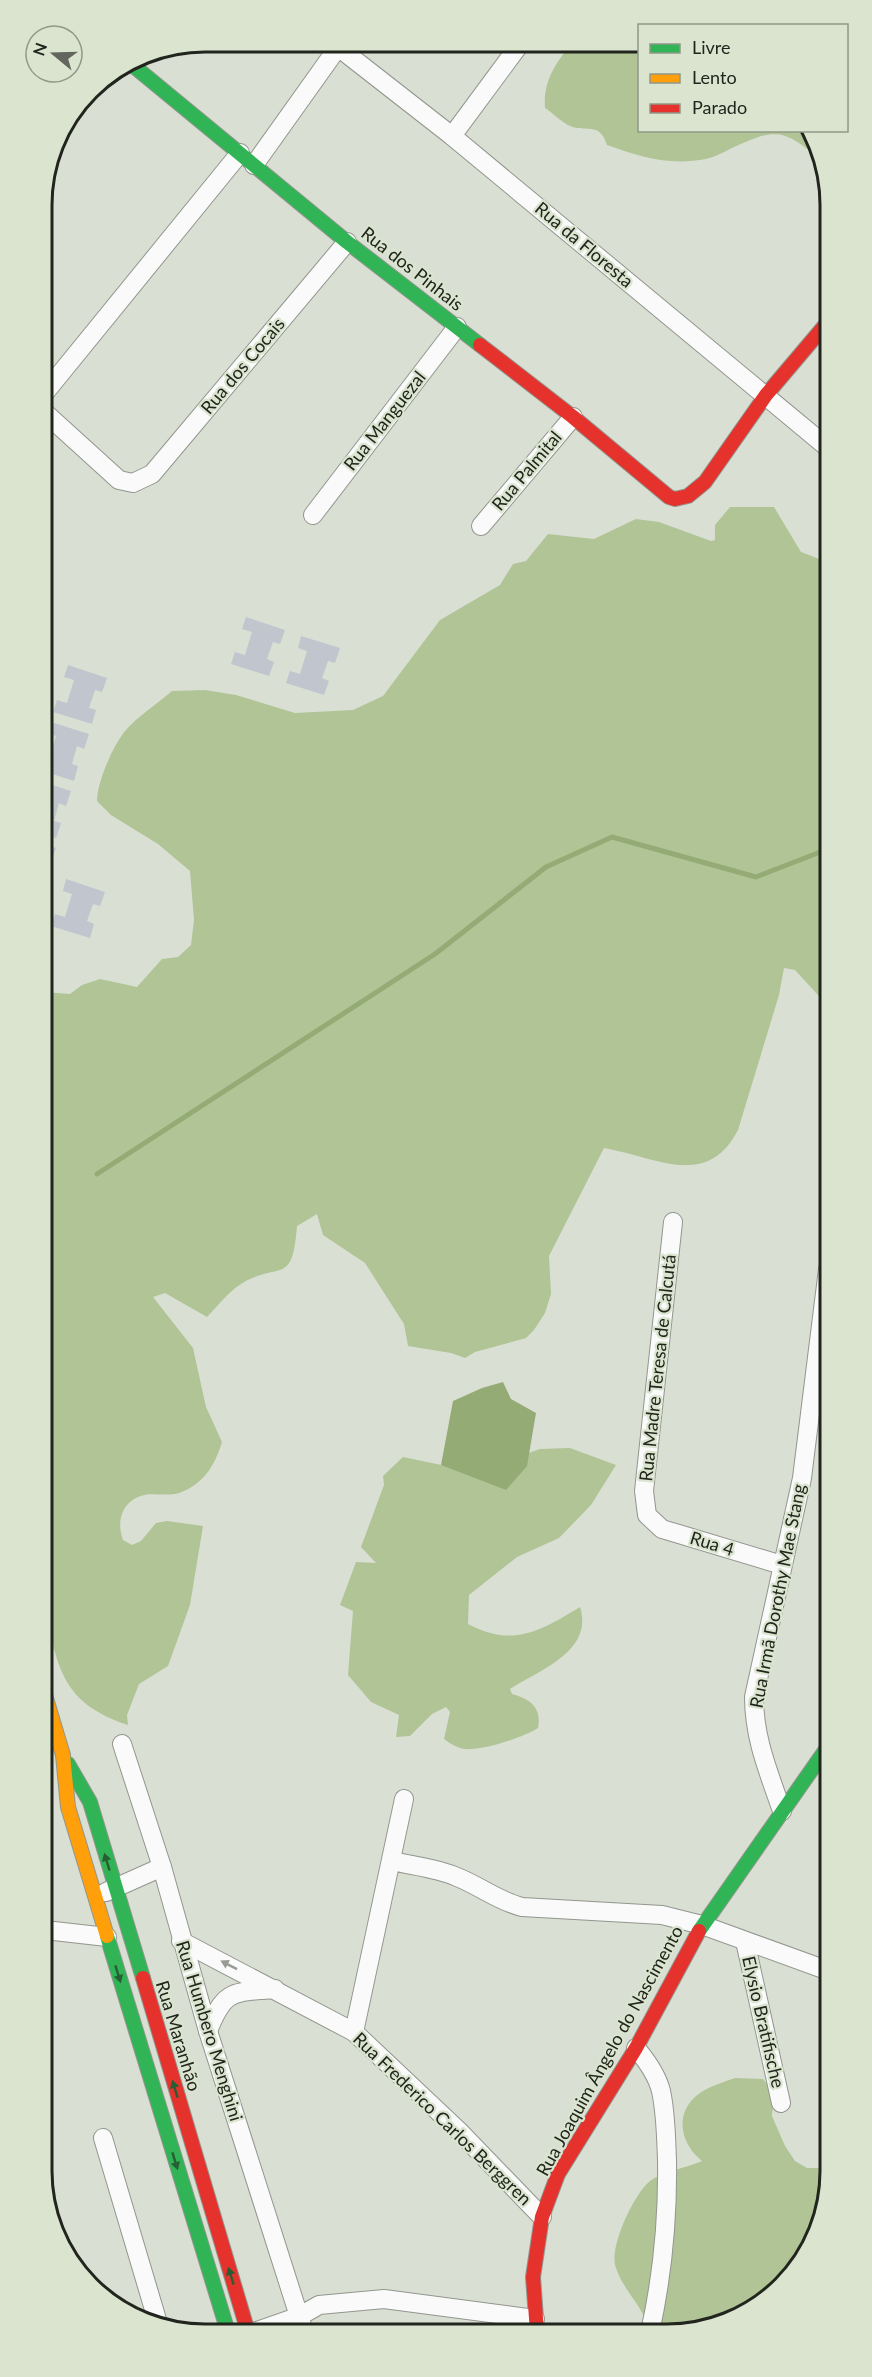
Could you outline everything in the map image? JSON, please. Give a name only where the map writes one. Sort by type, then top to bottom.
[{"type":"street","points":[[254,165],[335,52]]},
{"type":"street","name":"Rua da Floresta","points":[[349,52],[820,441]]},
{"type":"street","points":[[452,136],[514,52]]},
{"type":"street","name":"Rua dos Pinhais","points":[[137,69],[347,242],[675,499],[688,496],[705,482],[766,395]]},
{"type":"street","points":[[53,383],[240,153]]},
{"type":"street","name":"Rua dos Cocais","points":[[53,420],[119,480],[133,483],[152,474],[347,242]]},
{"type":"street","name":"Rua Manguezal","points":[[312,515],[457,327]]},
{"type":"street","points":[[766,395],[820,331]]},
{"type":"street","name":"Rua Palmital","points":[[481,526],[573,417]]},
{"type":"street","name":"Rua Madre Teresa de Calcutá","points":[[647,1515],[644,1491],[673,1222]]},
{"type":"street","name":"Rua Irmã Dorothy Mae Stang","points":[[782,1811],[758,1744],[754,1722],[754,1697],[802,1478],[819,1338]]},
{"type":"street","name":"Rua 4","points":[[647,1515],[662,1529],[782,1565]]},
{"type":"street","name":"Rua Maranhão","points":[[52,1719],[63,1755],[68,1807],[226,2324]]},
{"type":"street","name":"Rua Humbero Menghini","points":[[122,1744],[162,1867],[208,2031],[302,2324]]},
{"type":"street","name":"Rua Maranhão","points":[[63,1755],[90,1802],[246,2324]]},
{"type":"street","name":"Rua Joaquim Ângelo do Nascimento","points":[[536,2324],[533,2277],[542,2217],[558,2174],[636,2048],[702,1925],[819,1759]]},
{"type":"street","points":[[354,2032],[404,1799]]},
{"type":"street","points":[[392,1861],[446,1873],[473,1884],[504,1902],[522,1907],[662,1915],[702,1925],[819,1967]]},
{"type":"street","points":[[94,1896],[162,1867]]},
{"type":"street","points":[[52,1931],[107,1937]]},
{"type":"street","name":"Rua Frederico Carlos Berggren","points":[[181,1941],[277,1989],[354,2032],[459,2131],[542,2217]]},
{"type":"street","name":"Elysio Bratifische","points":[[745,1941],[781,2103]]},
{"type":"street","points":[[208,2031],[216,2010],[225,1997],[238,1992],[277,1989]]},
{"type":"street","points":[[636,2048],[650,2065],[661,2090],[666,2119],[668,2205],[662,2279],[652,2324]]},
{"type":"street","points":[[104,2138],[153,2314]]},
{"type":"street","points":[[302,2324],[319,2305],[384,2299],[530,2324]]},
{"type":"shaded area","points":[[565,52],[638,52],[638,132],[800,132],[809,151],[796,141],[777,134],[758,137],[713,157],[693,161],[656,159],[607,145],[604,137],[596,130],[568,125],[545,108],[548,82]]},
{"type":"shaded area","points":[[730,507],[774,507],[801,552],[820,559],[820,997],[795,970],[784,968],[779,995],[738,1130],[725,1148],[711,1159],[696,1164],[679,1165],[604,1148],[549,1256],[551,1294],[545,1313],[526,1338],[475,1352],[465,1358],[451,1353],[408,1346],[404,1324],[365,1263],[323,1235],[317,1214],[297,1226],[292,1258],[287,1265],[282,1269],[254,1277],[236,1287],[207,1317],[165,1293],[153,1297],[193,1348],[206,1407],[222,1442],[207,1473],[188,1489],[174,1494],[143,1495],[132,1500],[124,1510],[120,1521],[121,1534],[123,1540],[132,1545],[141,1541],[156,1523],[167,1521],[203,1526],[190,1605],[168,1666],[139,1684],[127,1715],[128,1725],[106,1716],[76,1695],[67,1682],[52,1642],[53,993],[70,994],[82,985],[100,979],[137,987],[162,959],[178,957],[191,945],[194,920],[190,871],[158,844],[111,815],[97,801],[106,764],[125,731],[172,691],[205,690],[236,695],[295,713],[353,710],[383,696],[440,620],[500,585],[513,564],[526,561],[548,534],[594,539],[636,519],[659,522],[711,541],[715,540],[715,525]]},
{"type":"shaded area","points":[[503,1382],[511,1399],[536,1413],[527,1466],[506,1490],[441,1465],[453,1401],[482,1388]]},
{"type":"shaded area","points":[[570,1448],[616,1465],[591,1505],[559,1538],[517,1557],[469,1595],[468,1624],[499,1635],[526,1634],[580,1607],[582,1622],[579,1636],[572,1647],[549,1666],[510,1689],[512,1694],[529,1701],[536,1709],[538,1728],[495,1745],[463,1749],[444,1739],[450,1712],[446,1707],[432,1714],[410,1736],[396,1737],[399,1715],[371,1702],[348,1675],[353,1611],[340,1605],[356,1562],[376,1563],[361,1547],[384,1485],[383,1476],[403,1457],[475,1472],[540,1449]]},
{"type":"shaded area","points":[[735,2078],[763,2079],[774,2093],[772,2116],[785,2146],[795,2161],[807,2168],[819,2168],[817,2201],[808,2230],[799,2248],[781,2272],[751,2299],[734,2309],[696,2322],[647,2324],[616,2268],[616,2248],[619,2235],[630,2209],[650,2181],[702,2161],[694,2154],[684,2136],[683,2118],[692,2100],[717,2084]]},
{"type":"building","points":[[246,617],[285,630],[280,644],[273,642],[267,659],[274,662],[269,676],[231,664],[235,652],[245,655],[252,632],[242,629]]},
{"type":"building","points":[[301,636],[340,648],[335,663],[328,661],[322,678],[329,681],[324,695],[286,683],[290,671],[300,674],[307,651],[298,648]]},
{"type":"building","points":[[68,665],[107,678],[102,692],[95,690],[89,708],[96,710],[92,724],[53,712],[57,700],[67,703],[74,680],[64,677]]},
{"type":"building","points":[[53,723],[89,734],[84,749],[77,746],[72,764],[78,766],[74,781],[53,774],[53,747],[56,736],[53,735]]},
{"type":"building","points":[[53,785],[71,791],[66,806],[59,803],[54,821],[61,823],[56,838],[53,837]]},
{"type":"building","points":[[66,879],[105,892],[100,906],[93,904],[87,921],[94,924],[90,938],[53,927],[55,914],[65,917],[72,894],[63,891]]},
{"type":"waterway","points":[[97,1174],[435,954],[546,867],[612,837],[756,877],[820,852]]},
{"type":"traffic: fast","points":[[137,69],[347,242],[480,345]]},
{"type":"traffic: fast","points":[[699,1931],[819,1759]]},
{"type":"traffic: fast","points":[[68,1764],[90,1802],[143,1978]]},
{"type":"traffic: fast","points":[[107,1936],[226,2324]]},
{"type":"traffic: slow","points":[[52,1719],[63,1755],[68,1807],[107,1936]]},
{"type":"traffic: jam","points":[[480,345],[573,417],[669,497],[675,499],[688,496],[705,482],[766,395],[820,331]]},
{"type":"traffic: jam","points":[[536,2324],[533,2277],[542,2217],[558,2174],[636,2048],[699,1931]]},
{"type":"traffic: jam","points":[[143,1978],[246,2324]]}]
